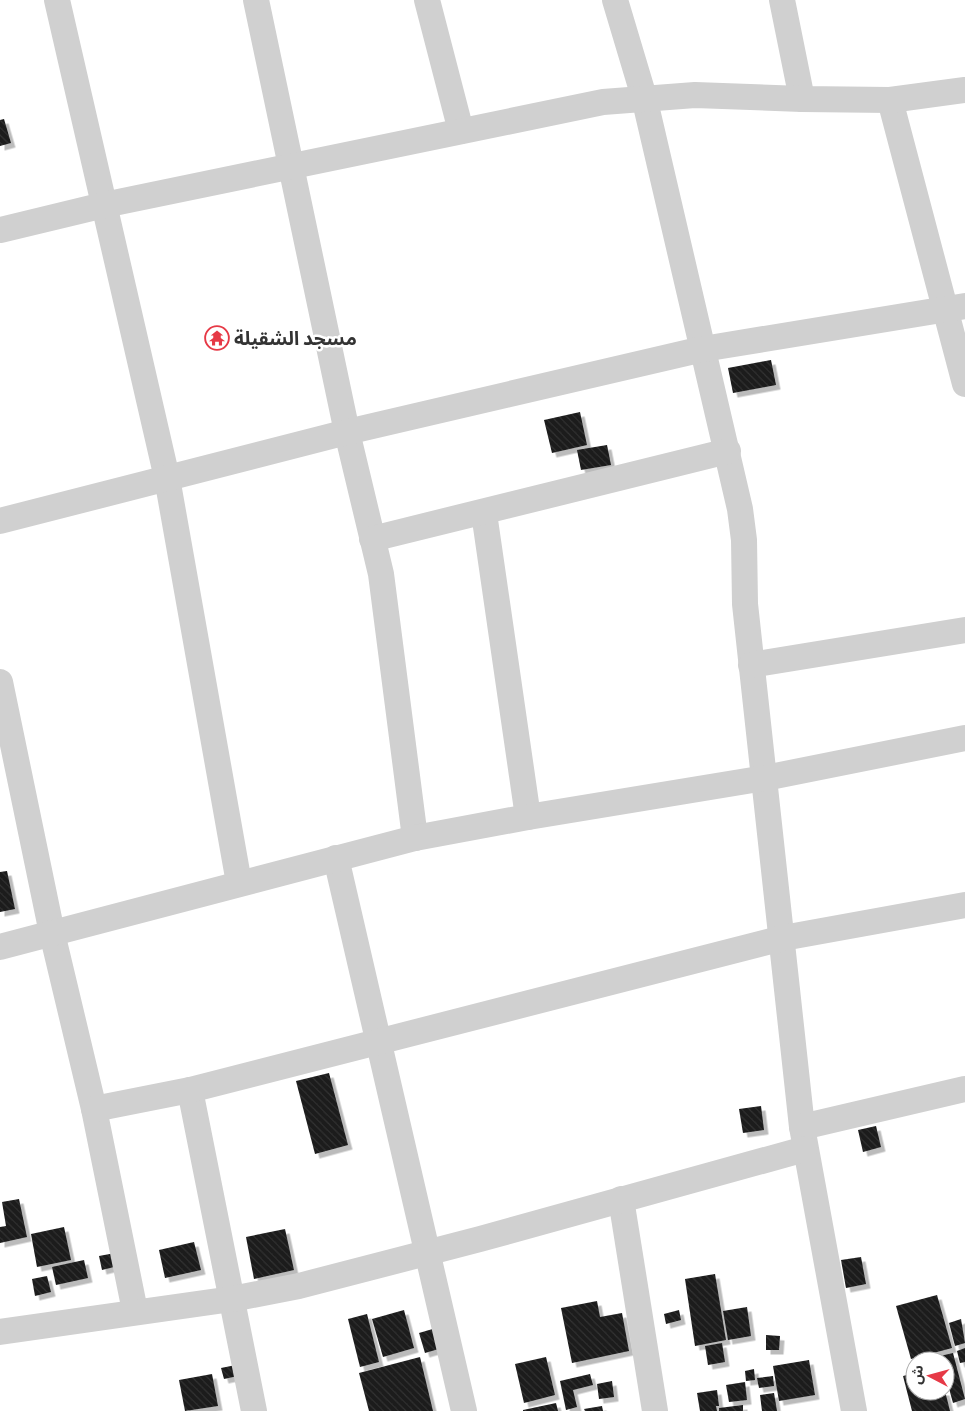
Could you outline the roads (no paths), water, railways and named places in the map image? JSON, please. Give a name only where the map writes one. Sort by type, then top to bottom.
[{"type":"street","points":[[57,0],[168,478],[238,883]]},
{"type":"street","points":[[256,0],[293,168],[347,432],[387,611],[415,838]]},
{"type":"street","points":[[427,0],[462,131]]},
{"type":"street","points":[[615,0],[644,97],[740,509],[744,540],[745,604],[751,665],[804,1138],[854,1411]]},
{"type":"street","points":[[782,0],[802,100]]},
{"type":"street","points":[[0,230],[104,205],[293,168],[603,102],[644,97],[695,95],[802,100],[890,100],[965,90]]},
{"type":"street","points":[[890,100],[956,307],[965,384]]},
{"type":"street","points":[[0,522],[347,432],[704,349],[956,307]]},
{"type":"street","points":[[372,539],[484,513],[728,451]]},
{"type":"street","points":[[484,513],[528,817]]},
{"type":"street","points":[[751,665],[965,630]]},
{"type":"street","points":[[0,682],[52,933],[94,1109],[135,1311]]},
{"type":"street","points":[[0,947],[415,838],[528,817],[765,778],[965,738]]},
{"type":"street","points":[[336,858],[464,1411]]},
{"type":"street","points":[[94,1109],[190,1090],[783,938],[965,905]]},
{"type":"street","points":[[190,1090],[254,1411]]},
{"type":"street","points":[[0,1332],[135,1311],[232,1299],[299,1286],[427,1253],[621,1199],[804,1138],[965,1090]]},
{"type":"street","points":[[621,1199],[655,1411]]},
{"type":"place","name":"مسجد الشقيلة","points":[[217,338]]}]
